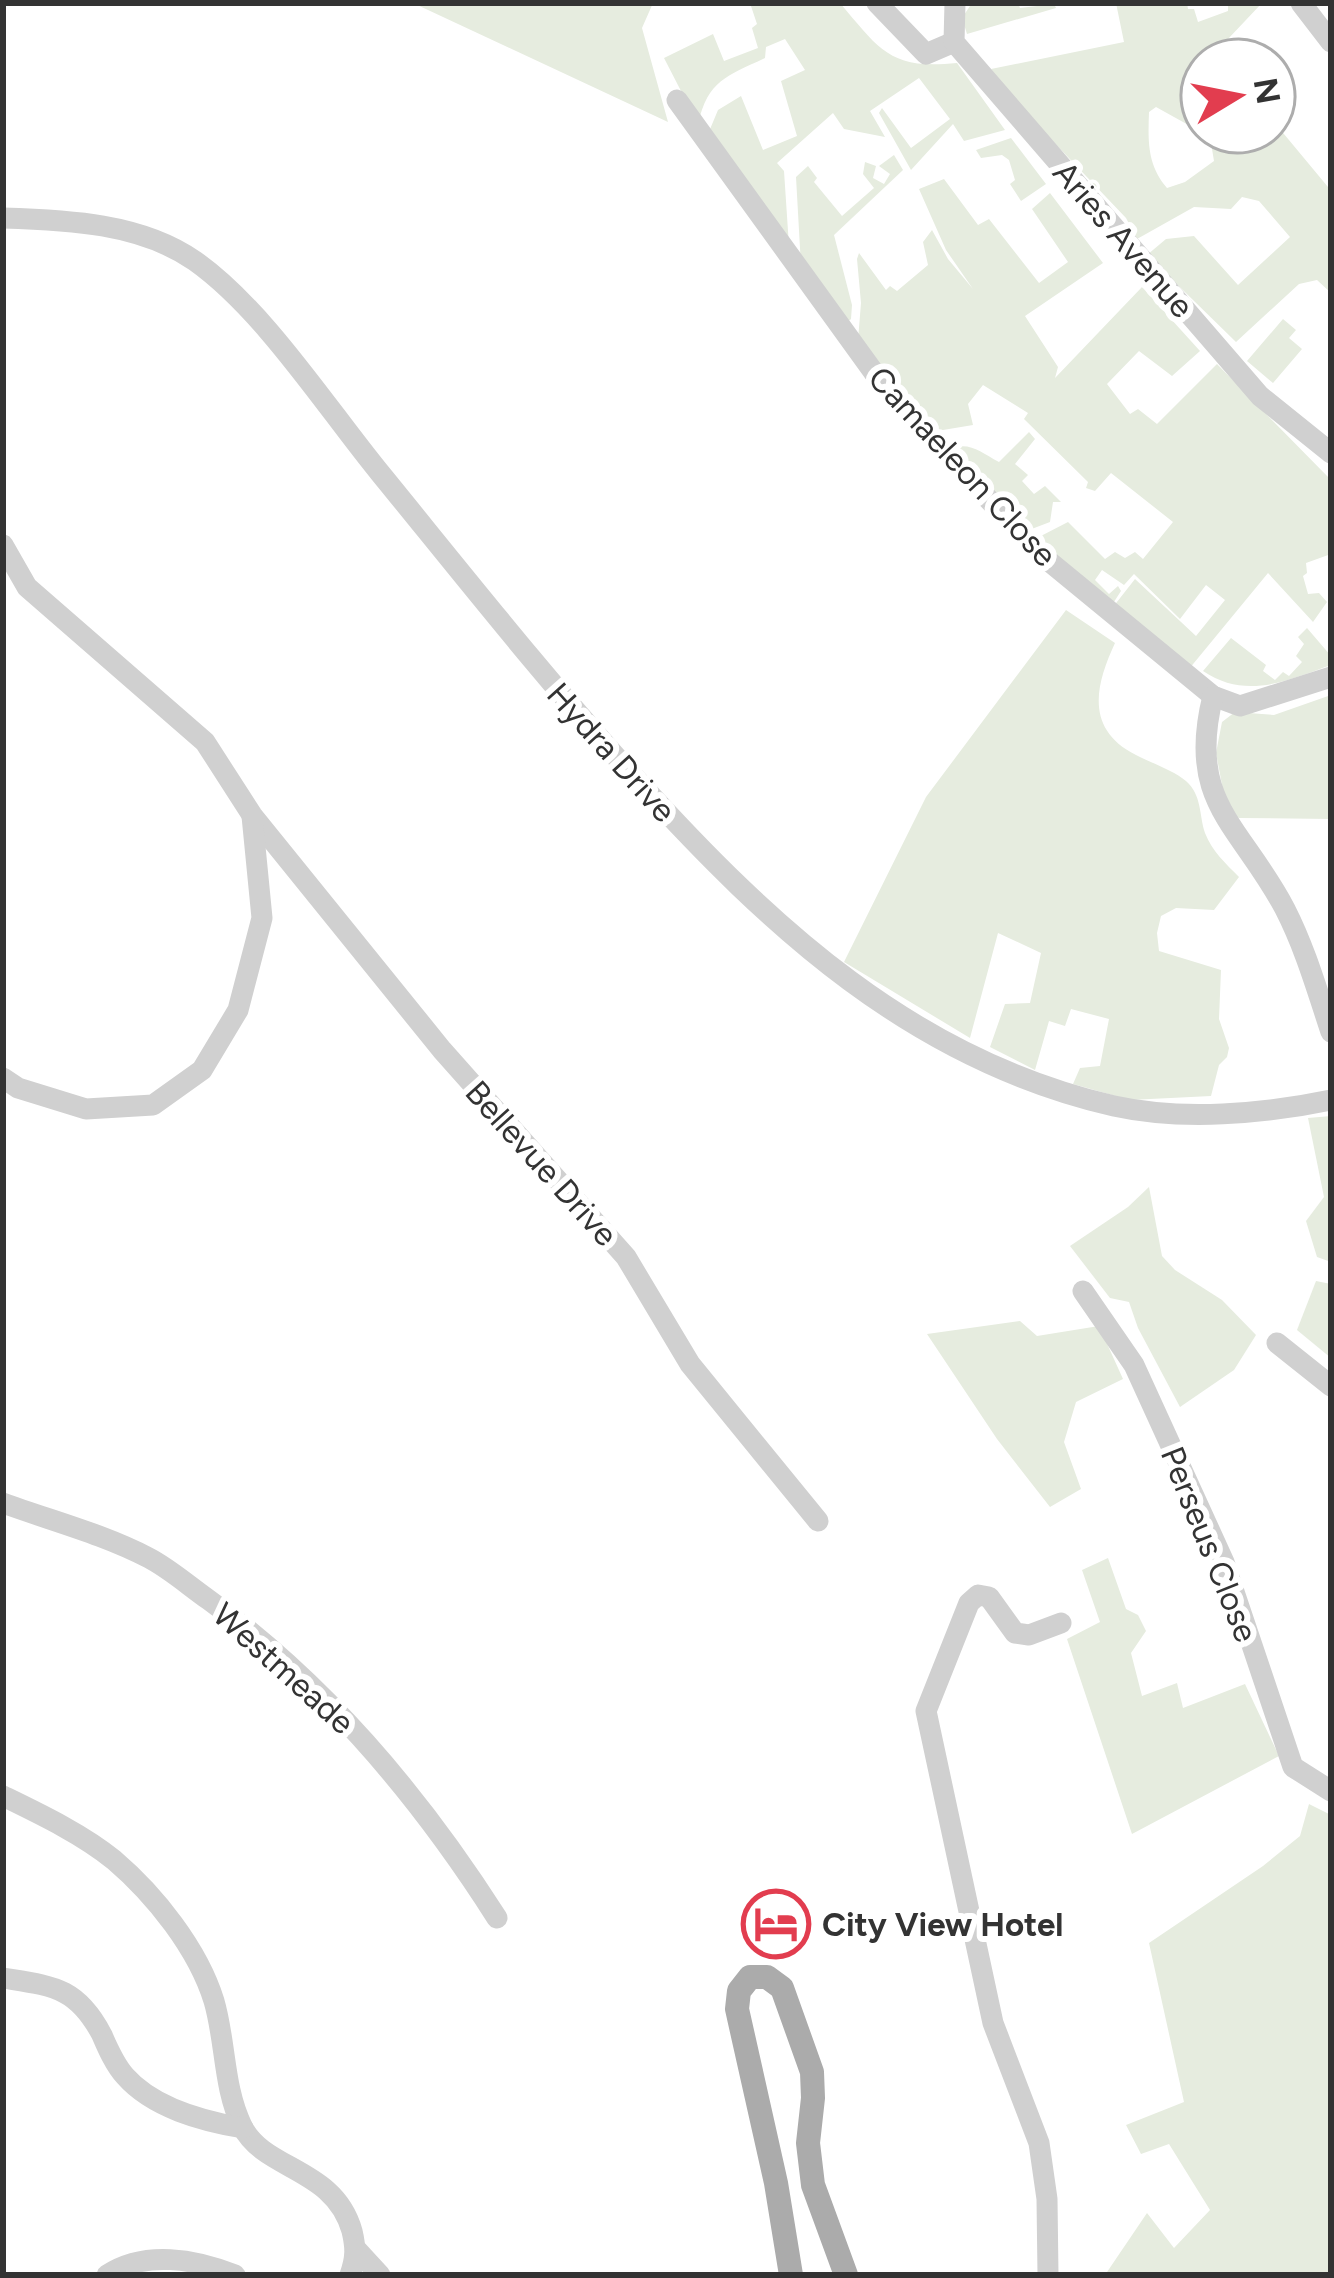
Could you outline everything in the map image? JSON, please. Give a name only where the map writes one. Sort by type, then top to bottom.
[{"type":"main road","points":[[791,2275],[737,2009],[739,1991],[750,1977],[767,1977],[782,1988],[812,2072],[808,2143],[813,2185],[846,2275]]},
{"type":"street","points":[[877,3],[926,53],[954,42],[955,3]]},
{"type":"street","points":[[1301,3],[1331,42]]},
{"type":"street","name":"Aries Avenue","points":[[954,42],[1260,396],[1331,454]]},
{"type":"street","name":"Camaeleon Close","points":[[677,100],[896,403],[1045,558],[1213,696]]},
{"type":"street","name":"Hydra Drive","points":[[3,218],[66,220],[142,235],[194,261],[254,316],[544,678],[710,860],[809,952],[894,1012],[964,1052],[1047,1088],[1119,1107],[1190,1113],[1331,1100]]},
{"type":"street","name":"Bellevue Drive","points":[[3,545],[28,587],[205,742],[252,815],[442,1050],[626,1256],[690,1364],[818,1521]]},
{"type":"street","points":[[1331,677],[1240,706],[1213,696],[1204,732],[1207,778],[1224,818],[1281,902],[1302,944],[1331,1032]]},
{"type":"street","points":[[3,1078],[18,1088],[86,1109],[153,1106],[202,1070],[238,1010],[262,918],[252,815]]},
{"type":"street","name":"Perseus Close","points":[[1083,1291],[1134,1366],[1224,1562],[1293,1767],[1331,1791]]},
{"type":"street","points":[[1276,1343],[1331,1386]]},
{"type":"street","name":"Westmeade","points":[[3,1503],[112,1540],[154,1561],[278,1655],[384,1761],[456,1853],[497,1918]]},
{"type":"street","points":[[1048,2275],[1047,2199],[1039,2143],[993,2023],[926,1711],[969,1603],[978,1595],[989,1597],[1015,1633],[1030,1635],[1060,1623]]},
{"type":"street","points":[[3,1796],[113,1860],[160,1907],[194,1957],[214,2001],[224,2062],[243,2128],[259,2146],[314,2179],[336,2199],[357,2250],[380,2275]]},
{"type":"street","points":[[3,1978],[59,1989],[75,1997],[87,2007],[121,2072],[144,2093],[202,2121],[243,2128]]},
{"type":"street","points":[[350,2275],[357,2250]]},
{"type":"street","points":[[107,2275],[128,2264],[168,2259],[235,2275]]},
{"type":"shaded area","points":[[413,3],[653,3],[642,28],[668,122]]},
{"type":"shaded area","points":[[750,3],[840,3],[888,53],[916,63],[957,63],[1005,130],[964,141],[953,124],[911,170],[879,113],[882,108],[911,148],[950,119],[919,78],[870,111],[885,137],[844,129],[833,113],[777,163],[784,171],[789,246],[708,134],[718,110],[741,96],[763,150],[797,136],[781,81],[805,70],[785,39],[766,47],[765,58],[721,81],[707,98],[698,124],[664,58],[713,34],[724,61],[758,48]]},
{"type":"shaded area","points":[[972,3],[1018,3],[1020,8],[1054,4],[1056,8],[967,34],[962,18]]},
{"type":"shaded area","points":[[1116,3],[1187,3],[1198,22],[1228,11],[1228,3],[1262,3],[1231,36],[1178,36],[1178,119],[1156,107],[1149,112],[1152,161],[1167,188],[1185,182],[1214,161],[1213,156],[1298,156],[1298,151],[1331,185],[1331,293],[1317,280],[1299,284],[1236,342],[1147,255],[1166,239],[1194,236],[1238,285],[1290,237],[1259,201],[1242,197],[1231,209],[1194,207],[1137,239],[1126,218],[1008,94],[991,69],[1124,42]]},
{"type":"shaded area","points":[[1011,138],[1046,184],[1021,201],[1010,184],[1015,180],[1009,160],[1002,155],[981,158],[976,150]]},
{"type":"shaded area","points":[[894,155],[903,170],[834,235],[852,305],[851,319],[844,325],[801,266],[796,177],[808,166],[817,178],[814,182],[842,216],[874,188],[863,174],[865,162],[876,166],[873,178],[884,184],[890,174],[879,166]]},
{"type":"shaded area","points":[[944,179],[978,225],[989,219],[1039,283],[1068,262],[1032,209],[1050,193],[1103,263],[1025,316],[1058,367],[1055,378],[1142,287],[1200,351],[1172,376],[1139,351],[1107,384],[1130,414],[1138,409],[1157,424],[1217,364],[1331,480],[1331,554],[1306,563],[1303,576],[1308,594],[1319,593],[1327,602],[1313,622],[1268,573],[1189,669],[1113,607],[1135,579],[1196,636],[1225,600],[1206,585],[1180,619],[1134,574],[1124,585],[1102,570],[1095,580],[1109,594],[1118,586],[1121,591],[1112,605],[1037,538],[1068,522],[1105,559],[1115,552],[1125,558],[1135,552],[1143,559],[1173,522],[1111,473],[1095,491],[1086,488],[1088,482],[1024,419],[1028,413],[983,385],[968,404],[973,425],[931,432],[858,340],[857,259],[859,253],[886,290],[890,286],[897,291],[928,265],[923,242],[932,230],[973,289],[946,250],[919,189]]},
{"type":"shaded area","points":[[1283,319],[1296,330],[1289,338],[1302,349],[1273,383],[1247,361]]},
{"type":"shaded area","points":[[1029,432],[1035,439],[1015,464],[1028,475],[1022,481],[1034,494],[1045,486],[1061,502],[1053,502],[1050,522],[1029,530],[949,449],[969,447],[999,462]]},
{"type":"shaded area","points":[[1066,610],[1115,643],[1099,690],[1108,733],[1136,755],[1186,781],[1197,799],[1208,840],[1239,877],[1214,910],[1176,908],[1161,916],[1157,933],[1159,951],[1221,970],[1219,1019],[1229,1048],[1211,1096],[1130,1100],[1073,1084],[1080,1068],[1100,1066],[1109,1019],[1071,1009],[1065,1026],[1049,1021],[1035,1070],[990,1047],[1005,1004],[1030,1003],[1041,953],[998,933],[970,1038],[844,962],[926,797]]},
{"type":"shaded area","points":[[1307,628],[1331,656],[1331,665],[1282,682],[1251,686],[1219,680],[1203,671],[1231,638],[1266,665],[1263,671],[1275,680],[1283,672],[1289,676],[1302,662],[1296,656],[1304,644],[1298,637]]},
{"type":"shaded area","points":[[1331,695],[1331,819],[1239,818],[1227,811],[1216,753],[1222,722],[1235,712],[1274,715]]},
{"type":"shaded area","points":[[1331,1116],[1331,1262],[1317,1257],[1306,1221],[1324,1197],[1308,1118]]},
{"type":"shaded area","points":[[1149,1187],[1162,1256],[1175,1270],[1222,1300],[1256,1335],[1234,1370],[1180,1407],[1129,1302],[1110,1298],[1070,1246]]},
{"type":"shaded area","points":[[1316,1281],[1331,1284],[1331,1358],[1297,1330]]},
{"type":"shaded area","points":[[1020,1321],[1037,1336],[1099,1326],[1123,1379],[1076,1402],[1064,1442],[1081,1489],[1050,1507],[997,1439],[927,1334]]},
{"type":"shaded area","points":[[1108,1558],[1126,1609],[1138,1615],[1146,1631],[1131,1653],[1142,1696],[1177,1683],[1183,1708],[1245,1684],[1279,1756],[1132,1834],[1067,1639],[1100,1622],[1082,1570]]},
{"type":"shaded area","points":[[1309,1804],[1331,1815],[1331,2275],[1105,2275],[1147,2213],[1174,2248],[1210,2210],[1169,2144],[1141,2154],[1126,2125],[1184,2102],[1149,1943],[1300,1836]]},
{"type":"place","name":"City View Hotel","points":[[776,1924]]}]
